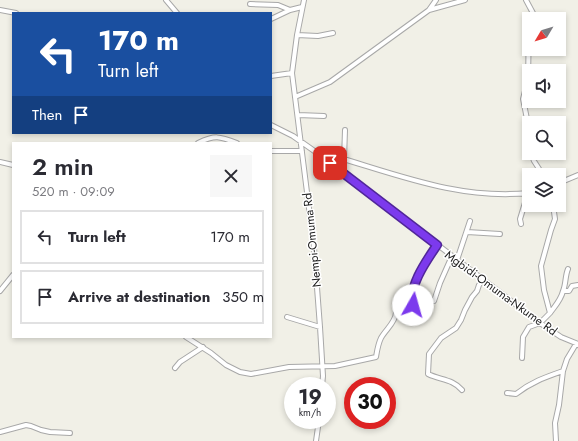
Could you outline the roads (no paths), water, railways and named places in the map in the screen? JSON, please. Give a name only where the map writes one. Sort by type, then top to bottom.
[{"type":"street","points":[[166,0],[177,12]]},
{"type":"street","name":"Nempi-Omuma Rd","points":[[304,0],[297,35],[292,73],[314,248],[323,377]]},
{"type":"street","points":[[295,97],[330,82],[429,10],[436,0]]},
{"type":"street","points":[[429,10],[465,0]]},
{"type":"street","points":[[526,0],[532,12]]},
{"type":"street","points":[[250,4],[278,5],[290,10]]},
{"type":"street","points":[[272,18],[302,7]]},
{"type":"street","points":[[0,10],[12,12]]},
{"type":"street","points":[[297,35],[318,36],[333,33]]},
{"type":"street","points":[[526,116],[523,99],[528,79],[528,56]]},
{"type":"street","points":[[272,76],[292,73]]},
{"type":"street","points":[[298,115],[324,116]]},
{"type":"street","name":"Mgbidi-Omuma-Nkume Rd","points":[[272,126],[301,141],[540,323],[577,345]]},
{"type":"street","points":[[344,159],[345,130]]},
{"type":"street","points":[[199,142],[209,135],[234,142]]},
{"type":"street","points":[[272,151],[302,151]]},
{"type":"street","points":[[320,155],[330,155],[412,181],[456,191],[502,194],[522,193]]},
{"type":"street","points":[[0,162],[12,165]]},
{"type":"street","points":[[566,180],[578,175]]},
{"type":"street","points":[[521,224],[520,220],[523,212]]},
{"type":"street","points":[[550,313],[544,290],[541,266],[555,219],[554,212]]},
{"type":"street","points":[[457,260],[470,221]]},
{"type":"street","points":[[467,232],[500,234]]},
{"type":"street","points":[[423,303],[413,305],[412,302],[415,286],[421,270],[437,245]]},
{"type":"street","points":[[434,301],[452,256]]},
{"type":"street","points":[[522,358],[523,337],[529,328],[540,323],[557,304],[564,291],[568,269]]},
{"type":"street","points":[[0,292],[12,276]]},
{"type":"street","points":[[462,390],[457,383],[428,374],[429,354],[441,338],[456,328],[472,297],[483,280]]},
{"type":"street","points":[[564,291],[569,291],[572,286],[578,285]]},
{"type":"street","points":[[188,338],[203,347],[226,366],[240,372],[251,374],[284,367],[335,366],[376,357],[380,340],[396,317],[396,313]]},
{"type":"street","points":[[287,317],[320,327]]},
{"type":"street","points":[[556,441],[555,423],[559,405],[563,371],[567,359],[577,345]]},
{"type":"street","points":[[175,368],[180,362],[203,347]]},
{"type":"street","points":[[507,394],[516,394],[536,380],[563,371]]},
{"type":"street","points":[[0,432],[26,425],[50,432],[70,433]]},
{"type":"street","points":[[316,441],[318,429]]}]
